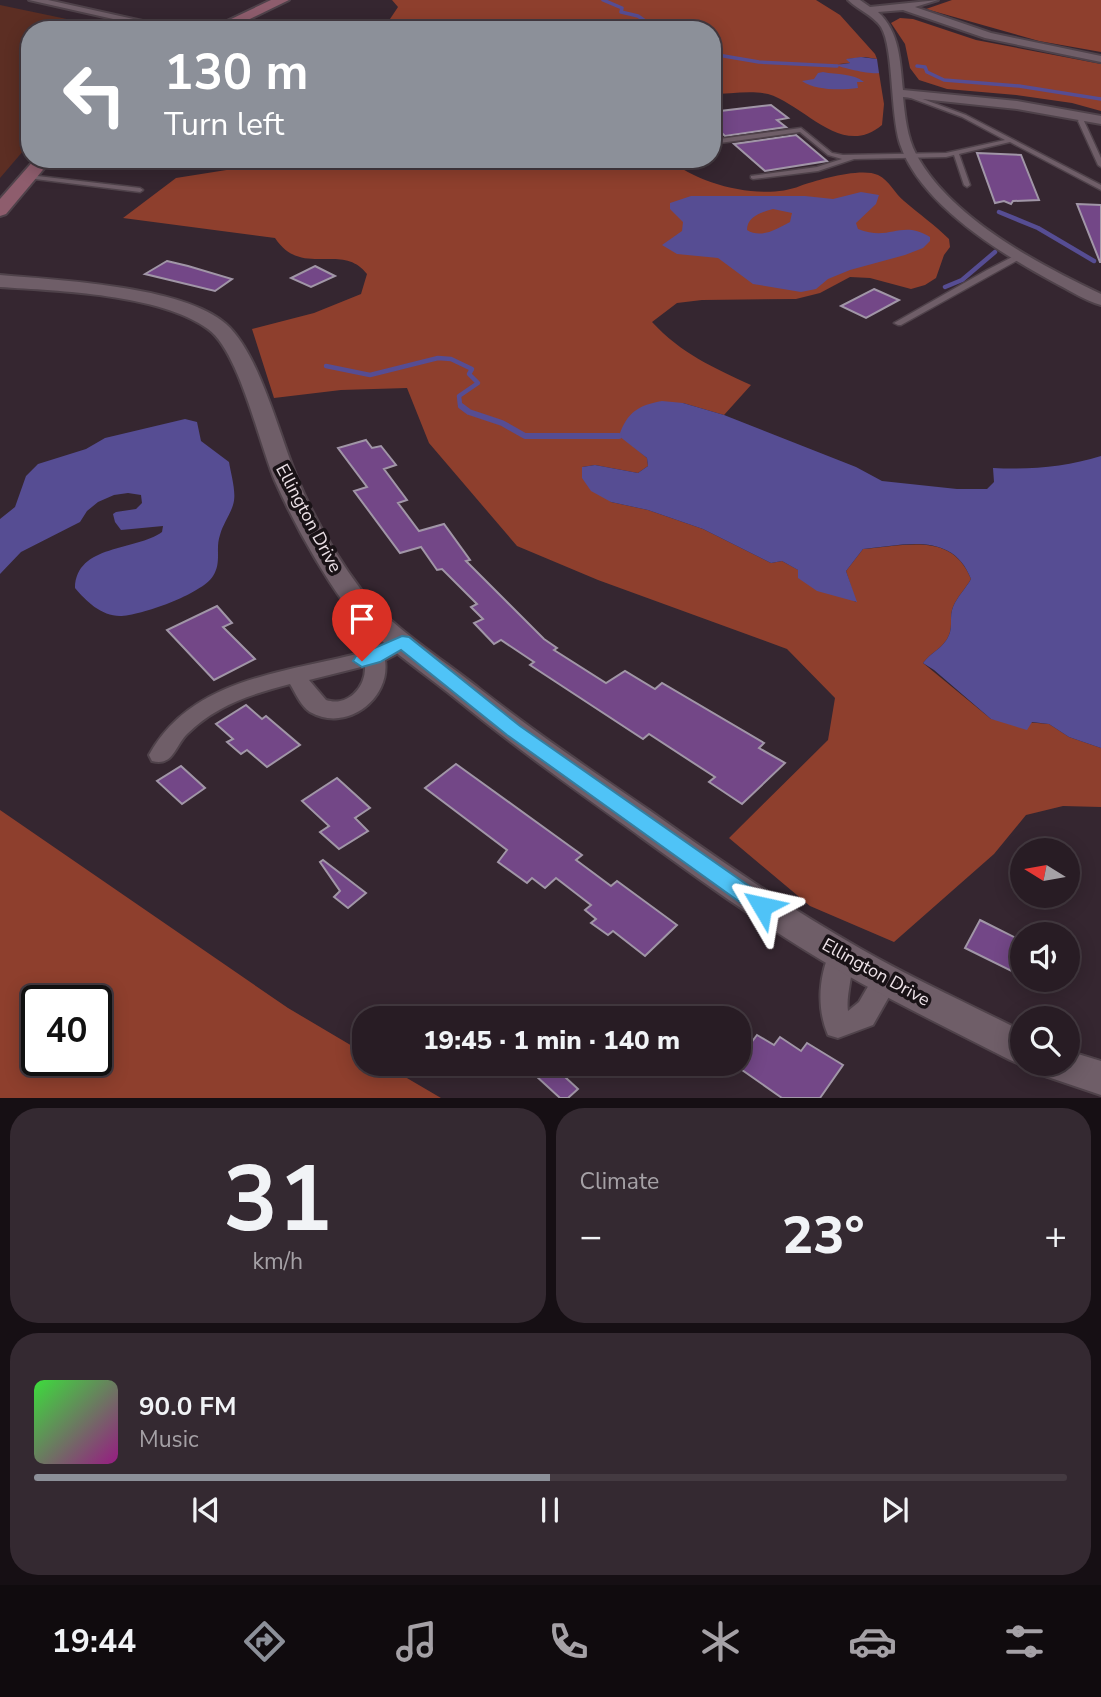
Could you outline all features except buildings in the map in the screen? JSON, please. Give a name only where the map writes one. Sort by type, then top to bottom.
[{"type":"main road","points":[[235,21],[282,0]]},
{"type":"main road","points":[[0,210],[36,168]]},
{"type":"street","points":[[34,0],[135,21]]},
{"type":"street","points":[[853,0],[868,10],[890,34],[903,134],[910,155],[935,187],[956,209],[1044,272],[1101,300]]},
{"type":"street","points":[[868,10],[904,7],[933,0]]},
{"type":"street","points":[[904,7],[971,31],[1101,59]]},
{"type":"street","points":[[899,93],[992,102],[1101,120]]},
{"type":"street","name":"Ellington Drive","points":[[0,281],[96,291],[152,301],[184,309],[218,326],[244,367],[286,479],[326,557],[355,599],[402,642],[513,730],[762,906],[841,955],[1010,1043]]},
{"type":"street","points":[[160,755],[178,729],[211,702],[248,687],[374,657],[402,642]]},
{"type":"street","points":[[296,676],[316,705],[331,711],[345,709],[358,703],[370,689],[375,679],[374,657]]},
{"type":"street","points":[[841,955],[833,989],[832,1009],[838,1026],[855,1024],[865,1017],[886,979]]},
{"type":"street","points":[[1080,1071],[1101,1078]]},
{"type":"lane","points":[[899,93],[949,109],[1012,140],[1095,175],[1101,188]]},
{"type":"lane","points":[[1084,116],[1081,121],[1101,165]]},
{"type":"lane","points":[[721,141],[801,130],[830,154],[854,157],[956,153],[1012,140]]},
{"type":"lane","points":[[956,153],[967,185]]},
{"type":"lane","points":[[752,177],[818,169],[840,164],[854,157]]},
{"type":"lane","points":[[29,177],[140,190]]},
{"type":"lane","points":[[898,323],[953,295],[1001,264],[1021,256]]},
{"type":"shaded area","points":[[392,0],[816,0],[840,15],[875,54],[877,59],[848,59],[850,63],[839,64],[879,73],[884,104],[882,125],[867,134],[853,136],[838,133],[768,94],[721,93],[721,21],[390,19],[398,7]]},
{"type":"shaded area","points":[[952,0],[1101,0],[1101,52],[1039,41],[926,9]]},
{"type":"shaded area","points":[[0,5],[76,21],[21,21],[21,154],[0,178]]},
{"type":"shaded area","points":[[900,18],[913,19],[976,40],[1101,64],[1101,111],[1072,103],[1016,95],[947,89],[919,80],[910,68],[905,44],[891,23]]},
{"type":"shaded area","points":[[846,59],[877,59],[879,73],[836,65],[850,63]]},
{"type":"shaded area","points":[[818,73],[850,76],[864,82],[857,82],[858,88],[837,89],[814,87],[802,81],[814,79]]},
{"type":"shaded area","points":[[239,168],[681,168],[713,183],[768,192],[850,173],[870,173],[882,177],[901,198],[949,239],[950,247],[944,255],[936,278],[911,289],[870,278],[850,277],[820,293],[796,299],[702,300],[677,303],[652,322],[686,351],[710,366],[751,385],[724,415],[683,403],[620,435],[647,458],[648,466],[638,473],[595,465],[582,467],[611,502],[648,510],[703,529],[771,563],[782,561],[856,602],[846,571],[863,549],[926,545],[952,554],[963,564],[971,579],[953,607],[947,639],[923,663],[991,719],[1049,724],[1069,737],[1101,748],[1101,807],[1063,806],[1026,815],[994,854],[894,942],[810,906],[729,838],[828,740],[835,698],[787,649],[598,580],[517,546],[429,443],[407,388],[341,390],[274,398],[252,329],[314,313],[361,294],[367,274],[346,260],[297,256],[286,250],[275,238],[123,218],[176,178]]},
{"type":"shaded area","points":[[861,192],[879,195],[876,204],[856,223],[858,229],[879,233],[911,230],[930,237],[930,241],[923,248],[850,270],[828,279],[816,289],[801,292],[753,284],[718,258],[677,254],[662,245],[682,231],[683,222],[670,209],[670,203],[691,196],[805,196],[833,199]],"holes":[[[773,209],[792,213],[790,222],[774,230],[758,234],[747,230],[756,215]]]},
{"type":"shaded area","points":[[662,401],[683,403],[724,415],[856,467],[882,481],[957,489],[987,489],[994,482],[993,468],[1048,467],[1101,456],[1101,748],[1069,737],[1049,724],[1032,722],[1027,730],[991,719],[923,663],[947,639],[953,607],[971,579],[963,564],[940,547],[910,544],[863,549],[846,571],[857,602],[817,591],[798,578],[798,570],[782,561],[771,563],[703,529],[648,510],[611,502],[591,491],[582,478],[582,467],[595,465],[638,473],[648,466],[647,458],[619,436],[630,415],[647,405]]},
{"type":"shaded area","points":[[185,419],[197,422],[201,441],[229,462],[234,490],[233,505],[219,540],[216,571],[207,583],[170,603],[120,616],[100,611],[79,593],[75,588],[78,574],[85,563],[96,556],[162,532],[163,526],[121,530],[113,514],[136,509],[142,503],[141,495],[128,493],[114,495],[98,502],[87,511],[80,522],[21,552],[0,574],[0,519],[15,507],[26,476],[38,464],[86,449],[105,438]]},
{"type":"shaded area","points":[[0,810],[288,1008],[352,1046],[352,1076],[403,1076],[441,1098],[0,1098]]},
{"type":"waterway","points":[[603,0],[622,8],[621,12],[638,16],[645,21]]},
{"type":"waterway","points":[[721,56],[759,62],[837,66]]},
{"type":"waterway","points":[[917,66],[925,67],[927,72],[944,80],[1019,86],[1101,99]]},
{"type":"waterway","points":[[999,212],[1038,228],[1094,261]]},
{"type":"waterway","points":[[945,287],[962,280],[995,252]]},
{"type":"waterway","points":[[326,366],[370,375],[438,358],[451,359],[472,369],[469,374],[478,383],[459,396],[461,406]]},
{"type":"waterway","points":[[461,406],[525,436],[619,436]]},
{"type":"route","points":[[362,661],[402,642],[513,730],[762,906]]}]
